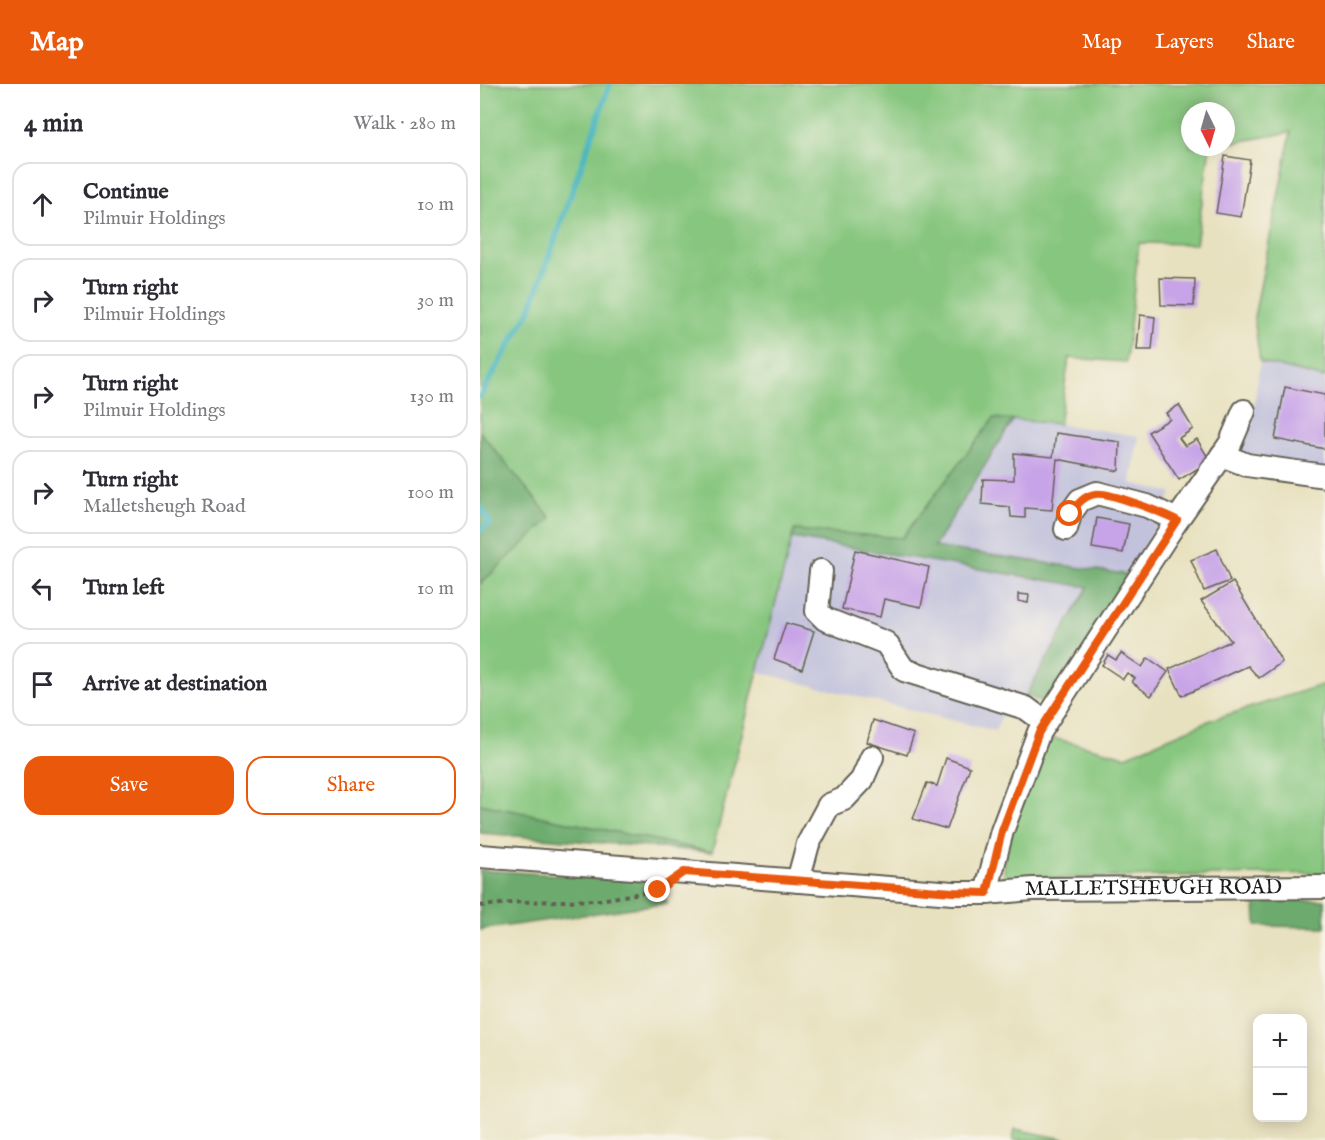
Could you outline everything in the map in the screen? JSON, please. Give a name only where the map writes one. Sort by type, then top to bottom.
[{"type":"street","points":[[987,893],[1002,831],[1039,732],[1177,520],[1230,444],[1244,411]]},
{"type":"street","points":[[1222,455],[1247,465],[1325,476]]},
{"type":"street","points":[[1066,529],[1070,514],[1080,500],[1097,493],[1147,506],[1177,520]]},
{"type":"street","points":[[820,571],[817,611],[825,619],[886,643],[904,670],[1026,708],[1045,722]]},
{"type":"street","points":[[798,881],[807,844],[829,805],[844,799],[862,780],[872,757]]},
{"type":"street","name":"MALLETSHEUGH ROAD","points":[[480,856],[953,892],[987,893],[1033,889],[1325,887]]},
{"type":"path","points":[[480,906],[521,902],[600,900],[658,890],[684,872]]},
{"type":"shaded area","points":[[1260,362],[1325,378],[1325,488],[1224,469],[1252,421]]},
{"type":"shaded area","points":[[1013,420],[1059,424],[1139,436],[1131,483],[1172,493],[1132,575],[934,547]]},
{"type":"shaded area","points":[[792,538],[1089,587],[1026,694],[1016,722],[1002,715],[995,731],[758,672]]},
{"type":"green space","points":[[480,84],[1325,84],[1325,378],[1260,362],[1254,317],[1291,132],[1235,142],[1235,102],[1181,102],[1181,156],[1209,156],[1196,244],[1139,243],[1126,362],[1069,358],[1059,424],[994,418],[902,538],[794,530],[712,852],[480,804]]},
{"type":"green space","points":[[994,418],[1013,420],[934,547],[1132,575],[1048,706],[1026,695],[1088,587],[792,538],[795,530],[902,538]]},
{"type":"green space","points":[[480,432],[551,518],[480,584]]},
{"type":"green space","points":[[1325,684],[1325,873],[1004,879],[1005,843],[1044,736],[1126,756],[1211,720]]},
{"type":"green space","points":[[480,804],[712,852],[480,833]]},
{"type":"green space","points":[[480,870],[656,881],[667,903],[480,930]]},
{"type":"green space","points":[[1325,900],[1325,927],[1256,926],[1255,901]]},
{"type":"green space","points":[[1015,1129],[1069,1140],[1013,1140]]},
{"type":"building","points":[[1225,156],[1250,160],[1241,217],[1216,213]]},
{"type":"building","points":[[1160,278],[1195,279],[1194,306],[1161,305]]},
{"type":"building","points":[[1140,315],[1155,317],[1152,350],[1137,350]]},
{"type":"building","points":[[1285,387],[1325,395],[1325,449],[1275,439]]},
{"type":"building","points":[[1179,405],[1193,429],[1179,438],[1185,446],[1197,439],[1210,461],[1179,480],[1148,432],[1170,419],[1166,413]]},
{"type":"building","points":[[1056,433],[1120,442],[1119,470],[1057,459],[1052,510],[1025,508],[1025,518],[1011,517],[1010,507],[982,504],[983,479],[1014,480],[1014,453],[1053,457]]},
{"type":"building","points":[[1097,518],[1129,524],[1123,553],[1092,548]]},
{"type":"building","points":[[1217,549],[1230,581],[1204,591],[1191,560]]},
{"type":"building","points":[[855,550],[929,567],[921,607],[884,599],[880,617],[842,609]]},
{"type":"building","points":[[1233,582],[1282,662],[1259,678],[1248,666],[1182,696],[1169,669],[1231,641],[1201,601]]},
{"type":"building","points":[[1018,594],[1029,595],[1028,603],[1018,601]]},
{"type":"building","points":[[786,623],[814,631],[802,669],[774,659]]},
{"type":"building","points":[[1121,653],[1142,667],[1148,658],[1168,672],[1151,696],[1132,682],[1135,678],[1127,673],[1123,679],[1102,665],[1108,655],[1116,660]]},
{"type":"building","points":[[873,720],[914,734],[907,755],[867,742]]},
{"type":"building","points":[[946,758],[970,767],[947,829],[913,819],[927,783],[937,786]]},
{"type":"waterway","points":[[480,396],[530,310],[610,84]]},
{"type":"waterway","points":[[480,506],[490,523],[480,530]]},
{"type":"route","points":[[658,890],[684,872],[987,893],[1002,831],[1039,732],[1177,520],[1147,506],[1097,493],[1080,500],[1070,514]]}]
